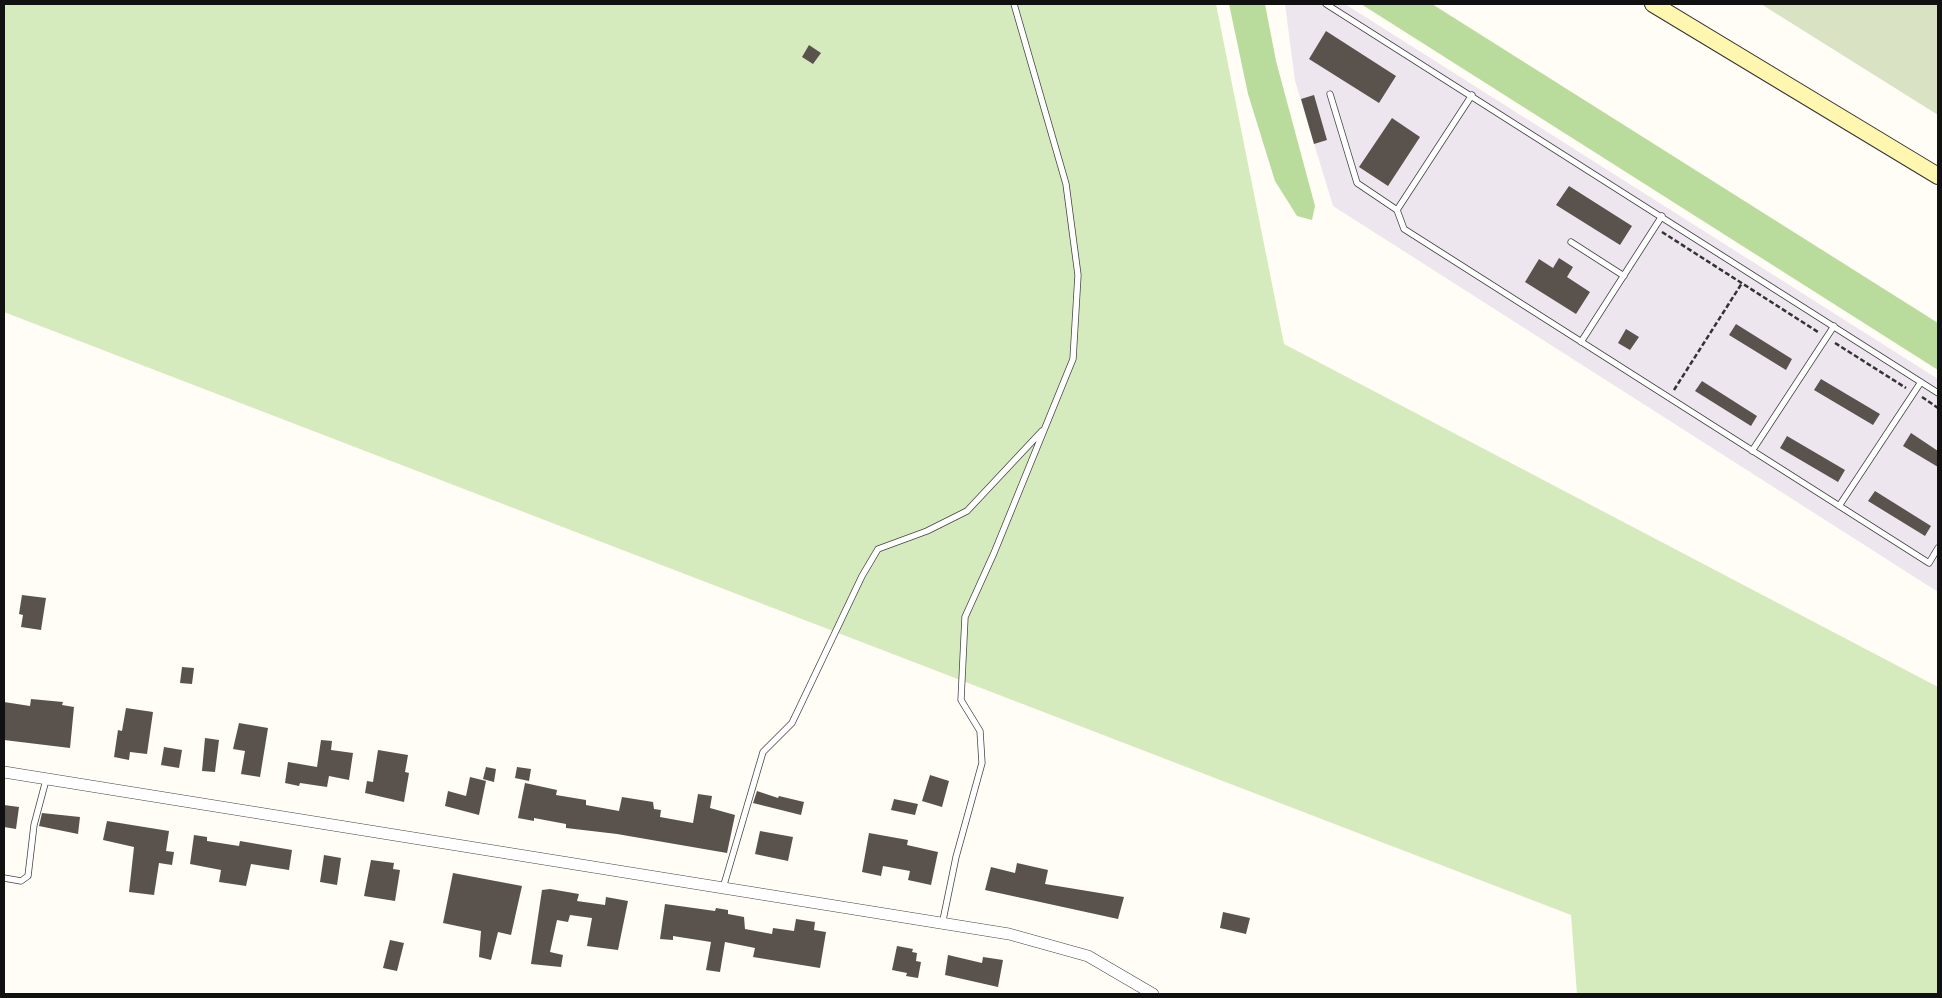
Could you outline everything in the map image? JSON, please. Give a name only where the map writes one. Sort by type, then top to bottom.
[{"type":"main road","points":[[1653,4],[1938,176]]},
{"type":"street","points":[[4,772],[942,925],[1009,934],[1088,956],[1154,994]]},
{"type":"lane","points":[[942,925],[956,856],[982,763],[980,731],[961,700],[965,617],[994,554],[1073,359],[1078,275],[1066,184],[1014,4]]},
{"type":"lane","points":[[1326,4],[1472,95],[1938,393]]},
{"type":"lane","points":[[1330,94],[1357,183],[1397,210],[1404,229],[1929,563],[1938,548]]},
{"type":"lane","points":[[1397,210],[1472,95]]},
{"type":"lane","points":[[1581,342],[1662,216]]},
{"type":"lane","points":[[1571,242],[1624,276]]},
{"type":"lane","points":[[1752,451],[1834,326]]},
{"type":"lane","points":[[1840,506],[1921,382]]},
{"type":"lane","points":[[723,888],[763,752],[792,723],[862,576],[878,549],[927,531],[967,511],[1045,428]]},
{"type":"lane","points":[[4,878],[21,881],[28,876],[34,825],[46,780]]},
{"type":"path","points":[[1655,227],[1938,408]]},
{"type":"path","points":[[1669,398],[1742,283]]},
{"type":"shaded area","points":[[1285,4],[1345,4],[1938,379],[1938,592],[1333,206],[1295,81]]},
{"type":"green space","points":[[4,4],[1216,4],[1284,344],[1938,687],[1938,994],[1577,994],[1571,915],[4,312]]},
{"type":"green space","points":[[1229,4],[1265,4],[1276,61],[1315,206],[1312,220],[1297,216],[1275,181],[1248,94]]},
{"type":"green space","points":[[1361,4],[1432,4],[1938,323],[1938,370]]},
{"type":"green space","points":[[1761,4],[1938,4],[1938,115]]},
{"type":"building","points":[[1326,31],[1396,76],[1379,103],[1309,59]]},
{"type":"building","points":[[809,45],[821,53],[813,64],[802,57]]},
{"type":"building","points":[[1314,95],[1327,140],[1314,144],[1301,99]]},
{"type":"building","points":[[1392,118],[1420,137],[1388,186],[1359,167]]},
{"type":"building","points":[[1569,186],[1632,226],[1620,245],[1556,205]]},
{"type":"building","points":[[1559,258],[1573,267],[1567,277],[1590,292],[1576,314],[1525,282],[1539,259],[1553,268]]},
{"type":"building","points":[[1736,324],[1792,359],[1786,370],[1729,335]]},
{"type":"building","points":[[1626,329],[1639,337],[1630,350],[1618,343]]},
{"type":"building","points":[[1821,379],[1880,414],[1873,425],[1814,390]]},
{"type":"building","points":[[1702,381],[1757,416],[1751,426],[1695,391]]},
{"type":"building","points":[[1911,433],[1938,451],[1938,467],[1903,446]]},
{"type":"building","points":[[1787,436],[1845,470],[1838,482],[1780,448]]},
{"type":"building","points":[[1875,491],[1931,526],[1925,536],[1868,501]]},
{"type":"building","points":[[22,595],[46,598],[41,630],[21,627],[23,615],[19,614]]},
{"type":"building","points":[[182,667],[194,668],[192,684],[180,683]]},
{"type":"building","points":[[31,699],[63,702],[62,705],[74,707],[70,748],[4,740],[4,702],[30,706]]},
{"type":"building","points":[[126,708],[153,712],[147,754],[130,752],[129,760],[114,757],[118,730],[122,731]]},
{"type":"building","points":[[239,723],[268,728],[260,777],[241,774],[245,751],[233,749]]},
{"type":"building","points":[[205,738],[219,740],[215,772],[202,771]]},
{"type":"building","points":[[321,740],[332,741],[331,750],[353,753],[349,780],[329,776],[327,787],[300,783],[299,786],[285,783],[288,762],[317,767]]},
{"type":"building","points":[[164,747],[182,750],[179,768],[161,765]]},
{"type":"building","points":[[378,750],[408,755],[405,772],[409,773],[404,802],[365,793],[367,781],[373,782]]},
{"type":"building","points":[[486,767],[496,769],[494,782],[483,779]]},
{"type":"building","points":[[517,767],[531,769],[529,781],[515,778]]},
{"type":"building","points":[[930,775],[949,781],[942,807],[922,801]]},
{"type":"building","points":[[470,777],[486,781],[479,815],[445,806],[448,791],[466,796]]},
{"type":"building","points":[[525,783],[557,790],[556,795],[586,800],[586,805],[619,811],[622,797],[653,802],[654,809],[661,810],[660,817],[693,823],[698,794],[712,796],[710,808],[735,815],[727,853],[617,834],[566,828],[566,824],[534,818],[534,821],[518,818]]},
{"type":"building","points":[[757,791],[778,798],[779,796],[804,802],[801,815],[753,803]]},
{"type":"building","points":[[894,799],[918,804],[915,815],[891,810]]},
{"type":"building","points":[[4,805],[19,807],[16,829],[4,827]]},
{"type":"building","points":[[42,813],[80,817],[78,834],[39,826]]},
{"type":"building","points":[[107,821],[169,831],[166,851],[174,852],[172,865],[159,863],[154,895],[129,892],[134,847],[103,840]]},
{"type":"building","points":[[760,831],[793,837],[788,861],[755,854]]},
{"type":"building","points":[[869,833],[908,840],[907,845],[938,852],[931,885],[908,880],[910,871],[883,866],[881,876],[862,872]]},
{"type":"building","points":[[194,835],[207,837],[207,841],[239,846],[240,841],[292,850],[289,870],[251,864],[246,886],[219,882],[221,870],[190,864]]},
{"type":"building","points":[[324,855],[341,858],[337,885],[320,882]]},
{"type":"building","points":[[371,860],[394,863],[393,869],[400,870],[395,901],[364,896]]},
{"type":"building","points":[[1017,863],[1048,870],[1045,884],[1124,897],[1118,919],[985,890],[991,867],[1015,873]]},
{"type":"building","points":[[453,873],[522,886],[511,935],[498,932],[491,960],[479,957],[481,931],[443,923]]},
{"type":"building","points":[[550,889],[579,894],[577,901],[605,905],[606,897],[628,901],[618,950],[587,946],[592,918],[570,915],[568,922],[557,920],[550,952],[563,955],[561,967],[531,964],[542,890]]},
{"type":"building","points":[[665,904],[715,911],[716,908],[728,910],[728,914],[744,917],[745,929],[772,934],[773,928],[794,931],[796,919],[815,922],[814,930],[826,932],[820,968],[753,957],[755,948],[725,942],[720,972],[706,970],[711,942],[673,936],[673,940],[660,939]]},
{"type":"building","points":[[1223,912],[1250,918],[1246,934],[1220,928]]},
{"type":"building","points":[[390,940],[404,943],[397,971],[383,968]]},
{"type":"building","points":[[897,946],[913,949],[912,952],[917,953],[916,961],[921,962],[918,978],[906,976],[907,973],[892,970]]},
{"type":"building","points":[[948,955],[982,963],[983,957],[1003,960],[998,987],[945,975]]}]
